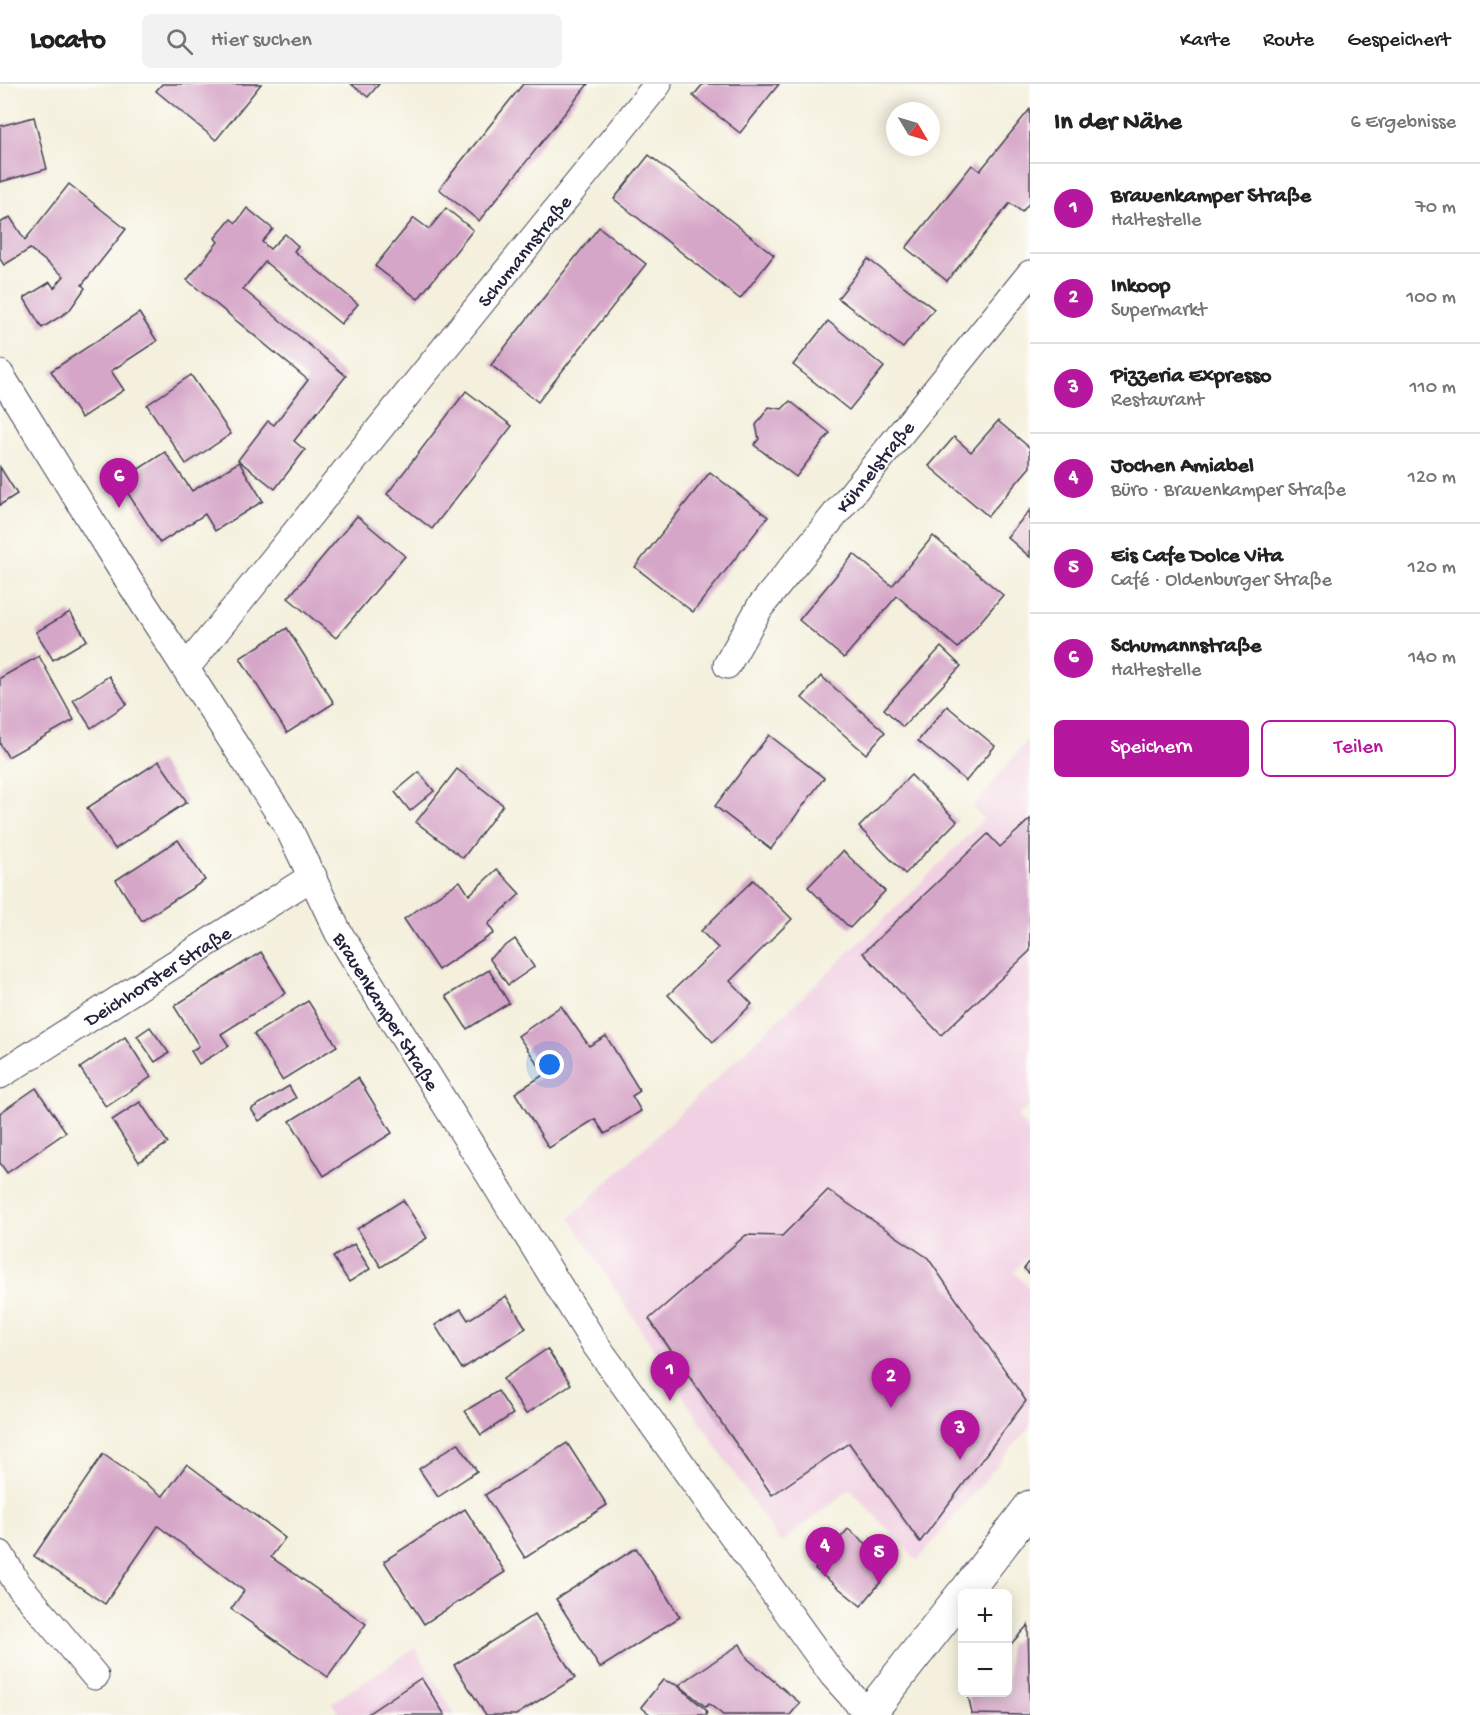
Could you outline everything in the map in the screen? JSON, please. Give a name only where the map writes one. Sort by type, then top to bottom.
[{"type":"main road","points":[[967,1589],[1030,1507]]},
{"type":"main road","points":[[868,1715],[958,1600]]},
{"type":"street","name":"Schumannstraße","points":[[186,668],[658,84]]},
{"type":"street","name":"Kühnelstraße","points":[[727,665],[760,607],[1030,274]]},
{"type":"street","name":"Brauenkamper Straße","points":[[0,374],[288,827],[338,932],[596,1344],[806,1640],[833,1676],[868,1715]]},
{"type":"street","name":"Deichhorster Straße","points":[[0,1076],[313,876]]},
{"type":"street","points":[[0,1554],[17,1583],[95,1676]]},
{"type":"shaded area","points":[[1030,737],[1030,1106],[1017,1116],[1030,1133],[1030,1253],[1014,1272],[1030,1289],[1030,1426],[917,1561],[850,1489],[780,1543],[570,1218],[903,901],[984,819],[972,807]]},
{"type":"shaded area","points":[[415,1648],[455,1715],[340,1715],[332,1703]]},
{"type":"building","points":[[162,84],[261,84],[216,140],[156,91]]},
{"type":"building","points":[[351,84],[379,84],[368,97]]},
{"type":"building","points":[[523,84],[588,84],[479,221],[439,189]]},
{"type":"building","points":[[703,84],[779,84],[740,133],[693,96]]},
{"type":"building","points":[[1030,109],[1030,202],[1022,212],[1010,203],[947,281],[906,248],[972,165],[980,171]]},
{"type":"building","points":[[34,117],[47,169],[0,182],[0,126]]},
{"type":"building","points":[[649,155],[774,255],[740,299],[614,199]]},
{"type":"building","points":[[69,184],[126,229],[82,285],[85,288],[69,311],[42,328],[24,298],[50,282],[54,288],[64,276],[30,249],[4,265],[0,259],[0,223],[10,217],[25,240]]},
{"type":"building","points":[[247,208],[273,229],[262,242],[270,249],[285,234],[298,246],[294,251],[358,304],[341,324],[265,262],[243,289],[346,376],[294,441],[305,450],[275,489],[238,460],[268,421],[274,425],[308,380],[187,280],[218,242],[215,238],[231,219],[236,223]]},
{"type":"building","points":[[446,208],[473,230],[418,299],[375,266],[414,218],[429,229]]},
{"type":"building","points":[[599,227],[646,264],[538,402],[491,365]]},
{"type":"building","points":[[868,259],[934,309],[903,348],[838,298]]},
{"type":"building","points":[[139,313],[157,341],[111,371],[124,390],[81,418],[51,371]]},
{"type":"building","points":[[828,321],[884,367],[849,410],[793,365]]},
{"type":"building","points":[[191,375],[231,434],[186,464],[147,405]]},
{"type":"building","points":[[466,391],[512,426],[432,529],[387,494]]},
{"type":"building","points":[[790,401],[830,433],[796,477],[754,445],[759,439],[756,425],[769,407],[782,409]]},
{"type":"building","points":[[998,421],[1030,448],[1030,467],[988,516],[929,466],[954,437],[971,452]]},
{"type":"building","points":[[165,452],[192,491],[239,462],[263,501],[215,531],[205,514],[160,543],[120,481]]},
{"type":"building","points":[[0,467],[17,494],[0,505]]},
{"type":"building","points":[[710,472],[768,517],[693,612],[635,567]]},
{"type":"building","points":[[1030,510],[1030,557],[1007,537]]},
{"type":"building","points":[[357,516],[405,556],[336,638],[288,598]]},
{"type":"building","points":[[933,536],[1003,595],[958,648],[897,596],[844,658],[799,620],[854,554],[892,586]]},
{"type":"building","points":[[70,612],[87,640],[53,660],[36,632]]},
{"type":"building","points":[[287,628],[334,703],[287,733],[240,658]]},
{"type":"building","points":[[941,647],[961,666],[903,727],[884,709]]},
{"type":"building","points":[[39,656],[74,720],[8,757],[0,744],[0,678]]},
{"type":"building","points":[[109,676],[127,704],[91,728],[73,700]]},
{"type":"building","points":[[821,676],[885,732],[866,754],[802,698]]},
{"type":"building","points":[[947,706],[995,746],[966,781],[918,741]]},
{"type":"building","points":[[769,735],[824,778],[771,849],[715,806]]},
{"type":"building","points":[[159,761],[187,802],[115,849],[87,808]]},
{"type":"building","points":[[457,769],[503,805],[463,858],[416,822]]},
{"type":"building","points":[[419,772],[434,791],[410,811],[395,792]]},
{"type":"building","points":[[911,775],[957,821],[905,874],[859,827]]},
{"type":"building","points":[[1030,819],[1030,951],[941,1035],[863,953],[988,834],[1000,847]]},
{"type":"building","points":[[178,840],[205,880],[142,921],[116,880]]},
{"type":"building","points":[[843,851],[885,891],[850,928],[808,887]]},
{"type":"building","points":[[497,869],[520,894],[488,924],[494,933],[438,970],[404,919],[460,881],[469,895]]},
{"type":"building","points":[[753,880],[792,919],[730,981],[752,1004],[713,1042],[668,995],[718,948],[701,931]]},
{"type":"building","points":[[515,939],[534,967],[508,985],[489,958]]},
{"type":"building","points":[[261,952],[286,993],[221,1034],[229,1046],[199,1064],[191,1051],[199,1046],[174,1006]]},
{"type":"building","points":[[489,970],[509,1003],[467,1029],[446,996]]},
{"type":"building","points":[[308,1001],[337,1046],[282,1080],[254,1034]]},
{"type":"building","points":[[561,1006],[589,1046],[606,1036],[640,1091],[632,1096],[641,1111],[605,1134],[595,1119],[549,1148],[515,1093],[545,1074],[518,1036]]},
{"type":"building","points":[[150,1027],[169,1053],[155,1062],[137,1036]]},
{"type":"building","points":[[125,1037],[151,1077],[106,1107],[80,1068]]},
{"type":"building","points":[[358,1078],[392,1133],[324,1176],[290,1121]]},
{"type":"building","points":[[289,1086],[296,1098],[259,1121],[251,1109]]},
{"type":"building","points":[[36,1088],[66,1132],[7,1173],[0,1163],[0,1113]]},
{"type":"building","points":[[140,1102],[168,1143],[139,1162],[112,1120]]},
{"type":"building","points":[[828,1190],[928,1258],[1026,1401],[920,1542],[849,1443],[772,1495],[649,1319],[746,1235],[782,1236]]},
{"type":"building","points":[[403,1200],[427,1238],[381,1267],[357,1229]]},
{"type":"building","points":[[354,1244],[370,1269],[349,1282],[333,1257]]},
{"type":"building","points":[[1030,1261],[1030,1274],[1024,1269]]},
{"type":"building","points":[[506,1296],[526,1328],[462,1369],[435,1325],[461,1309],[468,1320]]},
{"type":"building","points":[[547,1349],[571,1384],[526,1414],[503,1379]]},
{"type":"building","points":[[498,1391],[513,1414],[481,1435],[465,1411]]},
{"type":"building","points":[[458,1443],[477,1471],[438,1497],[419,1469]]},
{"type":"building","points":[[567,1443],[607,1505],[525,1558],[485,1495]]},
{"type":"building","points":[[103,1454],[163,1496],[187,1464],[285,1538],[271,1557],[366,1624],[328,1677],[231,1609],[244,1591],[158,1526],[105,1604],[34,1556]]},
{"type":"building","points":[[465,1509],[505,1572],[424,1624],[384,1561]]},
{"type":"building","points":[[848,1529],[894,1566],[861,1606],[815,1569]]},
{"type":"building","points":[[636,1548],[680,1617],[600,1668],[556,1599]]},
{"type":"building","points":[[535,1614],[575,1678],[516,1715],[486,1715],[454,1665]]},
{"type":"building","points":[[1028,1625],[1030,1715],[972,1714],[968,1697],[1012,1697],[1012,1643]]},
{"type":"building","points":[[740,1644],[748,1659],[800,1703],[790,1715],[723,1715],[709,1704],[706,1707],[679,1685]]},
{"type":"building","points":[[421,1678],[445,1715],[366,1715]]},
{"type":"building","points":[[663,1680],[677,1685],[706,1710],[707,1715],[651,1715],[641,1707]]},
{"type":"place","name":"Schumannstraße","points":[[119,508]]},
{"type":"place","name":"Brauenkamper Straße","points":[[670,1401]]},
{"type":"place","name":"Inkoop","points":[[891,1408]]},
{"type":"place","name":"Pizzeria Expresso","points":[[960,1460]]},
{"type":"place","name":"Jochen Amiabel","points":[[825,1577]]},
{"type":"place","name":"Eis Cafe Dolce Vita","points":[[879,1584]]}]
